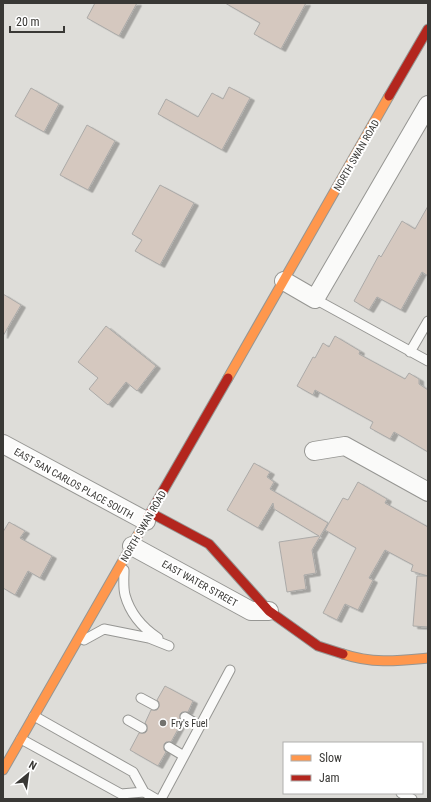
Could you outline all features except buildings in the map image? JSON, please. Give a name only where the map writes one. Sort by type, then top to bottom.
[{"type":"main road","name":"NORTH SWAN ROAD","points":[[3,770],[428,29]]},
{"type":"main road","name":"EAST WATER STREET","points":[[148,517],[208,544],[269,611],[318,646],[354,658],[386,662],[428,658]]},
{"type":"street","points":[[284,281],[314,298],[428,105]]},
{"type":"street","name":"EAST SAN CARLOS PLACE SOUTH","points":[[3,444],[148,517]]},
{"type":"street","points":[[314,451],[345,446],[428,492]]},
{"type":"street","name":"EAST WATER STREET","points":[[132,546],[251,611],[269,611]]},
{"type":"lane","points":[[314,298],[428,361]]},
{"type":"lane","points":[[410,352],[428,321]]},
{"type":"lane","points":[[65,662],[84,639],[104,629],[149,638],[170,646],[149,631],[131,611],[125,594],[123,561]]},
{"type":"lane","points":[[161,799],[230,670]]},
{"type":"lane","points":[[141,698],[154,705]]},
{"type":"lane","points":[[34,716],[132,772],[144,792],[156,799]]},
{"type":"lane","points":[[185,718],[200,726]]},
{"type":"lane","points":[[128,720],[142,728]]},
{"type":"lane","points":[[21,739],[121,794],[144,792]]},
{"type":"lane","points":[[169,747],[184,756]]},
{"type":"lane","points":[[403,794],[412,799]]},
{"type":"traffic: slow","points":[[228,378],[389,96]]},
{"type":"traffic: slow","points":[[3,770],[148,517]]},
{"type":"traffic: slow","points":[[343,654],[365,659],[385,661],[428,658]]},
{"type":"traffic: jam","points":[[389,96],[428,29]]},
{"type":"traffic: jam","points":[[148,517],[228,378]]},
{"type":"traffic: jam","points":[[151,513],[209,544],[269,611],[318,646],[343,654]]},
{"type":"place","name":"Fry's Fuel","points":[[163,723]]}]
